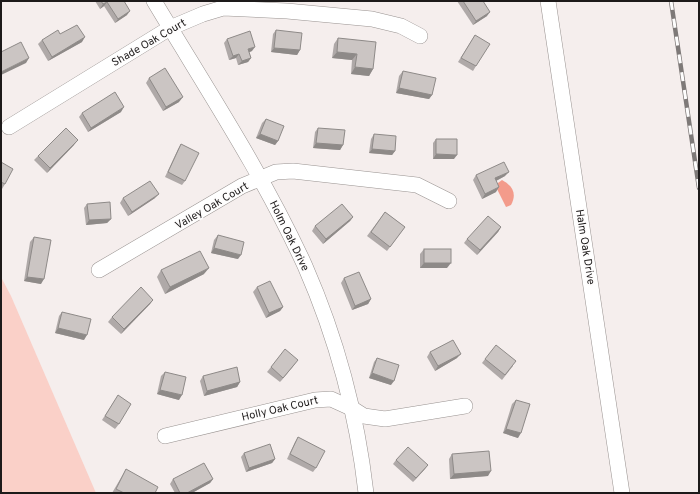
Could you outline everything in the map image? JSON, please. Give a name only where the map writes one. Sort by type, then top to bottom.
[{"type":"street","name":"Holm Oak Drive","points":[[154,1],[261,180],[304,266],[339,357],[353,409],[366,493]]},
{"type":"street","name":"Halm Oak Drive","points":[[548,1],[622,493]]},
{"type":"street","name":"Shade Oak Court","points":[[9,128],[170,28],[203,14],[223,8],[237,7],[372,19],[409,29],[420,36]]},
{"type":"street","name":"Valley Oak Court","points":[[99,270],[242,186],[261,180],[276,172],[293,171],[381,179],[417,185],[449,201]]},
{"type":"street","name":"Holly Oak Court","points":[[165,436],[315,400],[330,399],[353,409],[364,416],[385,419],[465,406]]},
{"type":"shaded area","points":[[502,180],[509,185],[514,194],[511,205],[506,207],[497,189],[498,183]]},
{"type":"shaded area","points":[[1,277],[11,296],[96,493],[1,493]]},
{"type":"building","points":[[101,1],[124,1],[130,11],[118,19],[107,2],[103,4]]},
{"type":"building","points":[[463,1],[483,1],[490,12],[476,21]]},
{"type":"building","points":[[77,25],[85,37],[52,57],[42,40],[58,30],[60,34]]},
{"type":"building","points":[[276,30],[302,33],[300,50],[274,48]]},
{"type":"building","points":[[250,31],[255,47],[248,49],[251,58],[242,61],[239,54],[233,56],[227,39]]},
{"type":"building","points":[[475,35],[490,44],[476,66],[461,58]]},
{"type":"building","points":[[338,38],[376,42],[373,69],[355,67],[357,54],[337,52]]},
{"type":"building","points":[[21,42],[29,58],[1,72],[1,52]]},
{"type":"building","points":[[165,68],[183,97],[166,107],[149,78]]},
{"type":"building","points":[[403,71],[436,78],[432,95],[399,88]]},
{"type":"building","points":[[115,92],[124,107],[91,128],[82,113]]},
{"type":"building","points":[[266,119],[284,126],[278,141],[260,134]]},
{"type":"building","points":[[66,128],[78,140],[50,168],[38,156]]},
{"type":"building","points":[[318,128],[345,130],[343,145],[316,143]]},
{"type":"building","points":[[374,134],[396,136],[395,151],[372,149]]},
{"type":"building","points":[[436,139],[457,139],[457,155],[436,154]]},
{"type":"building","points":[[181,144],[199,153],[185,181],[168,172]]},
{"type":"building","points":[[1,162],[13,169],[5,184],[1,182]]},
{"type":"building","points":[[504,162],[509,172],[495,178],[499,187],[485,194],[476,175]]},
{"type":"building","points":[[150,181],[159,194],[132,212],[123,198]]},
{"type":"building","points":[[110,202],[111,219],[89,220],[87,204]]},
{"type":"building","points":[[342,204],[353,217],[326,239],[315,226]]},
{"type":"building","points":[[385,212],[405,227],[390,247],[371,232]]},
{"type":"building","points":[[488,216],[501,227],[480,250],[467,239]]},
{"type":"building","points":[[218,235],[244,242],[241,255],[214,248]]},
{"type":"building","points":[[34,237],[51,240],[44,279],[27,277]]},
{"type":"building","points":[[424,249],[451,249],[451,263],[424,263]]},
{"type":"building","points":[[200,251],[209,268],[170,287],[161,270]]},
{"type":"building","points":[[359,272],[371,299],[355,306],[344,278]]},
{"type":"building","points":[[270,281],[283,307],[269,313],[257,287]]},
{"type":"building","points":[[141,287],[153,300],[124,329],[112,317]]},
{"type":"building","points":[[62,312],[91,319],[87,335],[58,328]]},
{"type":"building","points":[[453,340],[461,354],[438,366],[430,352]]},
{"type":"building","points":[[496,345],[516,361],[505,375],[485,359]]},
{"type":"building","points":[[285,349],[298,360],[283,378],[271,367]]},
{"type":"building","points":[[377,358],[399,365],[394,381],[372,373]]},
{"type":"building","points":[[237,367],[240,382],[207,391],[203,376]]},
{"type":"building","points":[[165,372],[186,377],[182,395],[160,390]]},
{"type":"building","points":[[118,395],[131,404],[119,424],[105,416]]},
{"type":"building","points":[[516,400],[530,404],[521,433],[506,429]]},
{"type":"building","points":[[298,437],[325,451],[316,468],[290,454]]},
{"type":"building","points":[[270,444],[275,459],[249,468],[244,453]]},
{"type":"building","points":[[408,447],[428,465],[416,478],[396,460]]},
{"type":"building","points":[[489,451],[491,471],[454,474],[452,454]]},
{"type":"building","points":[[204,463],[213,479],[187,493],[180,493],[173,479]]},
{"type":"building","points":[[126,469],[158,487],[155,493],[124,493],[116,489]]},
{"type":"railway","points":[[671,1],[699,188]]}]
